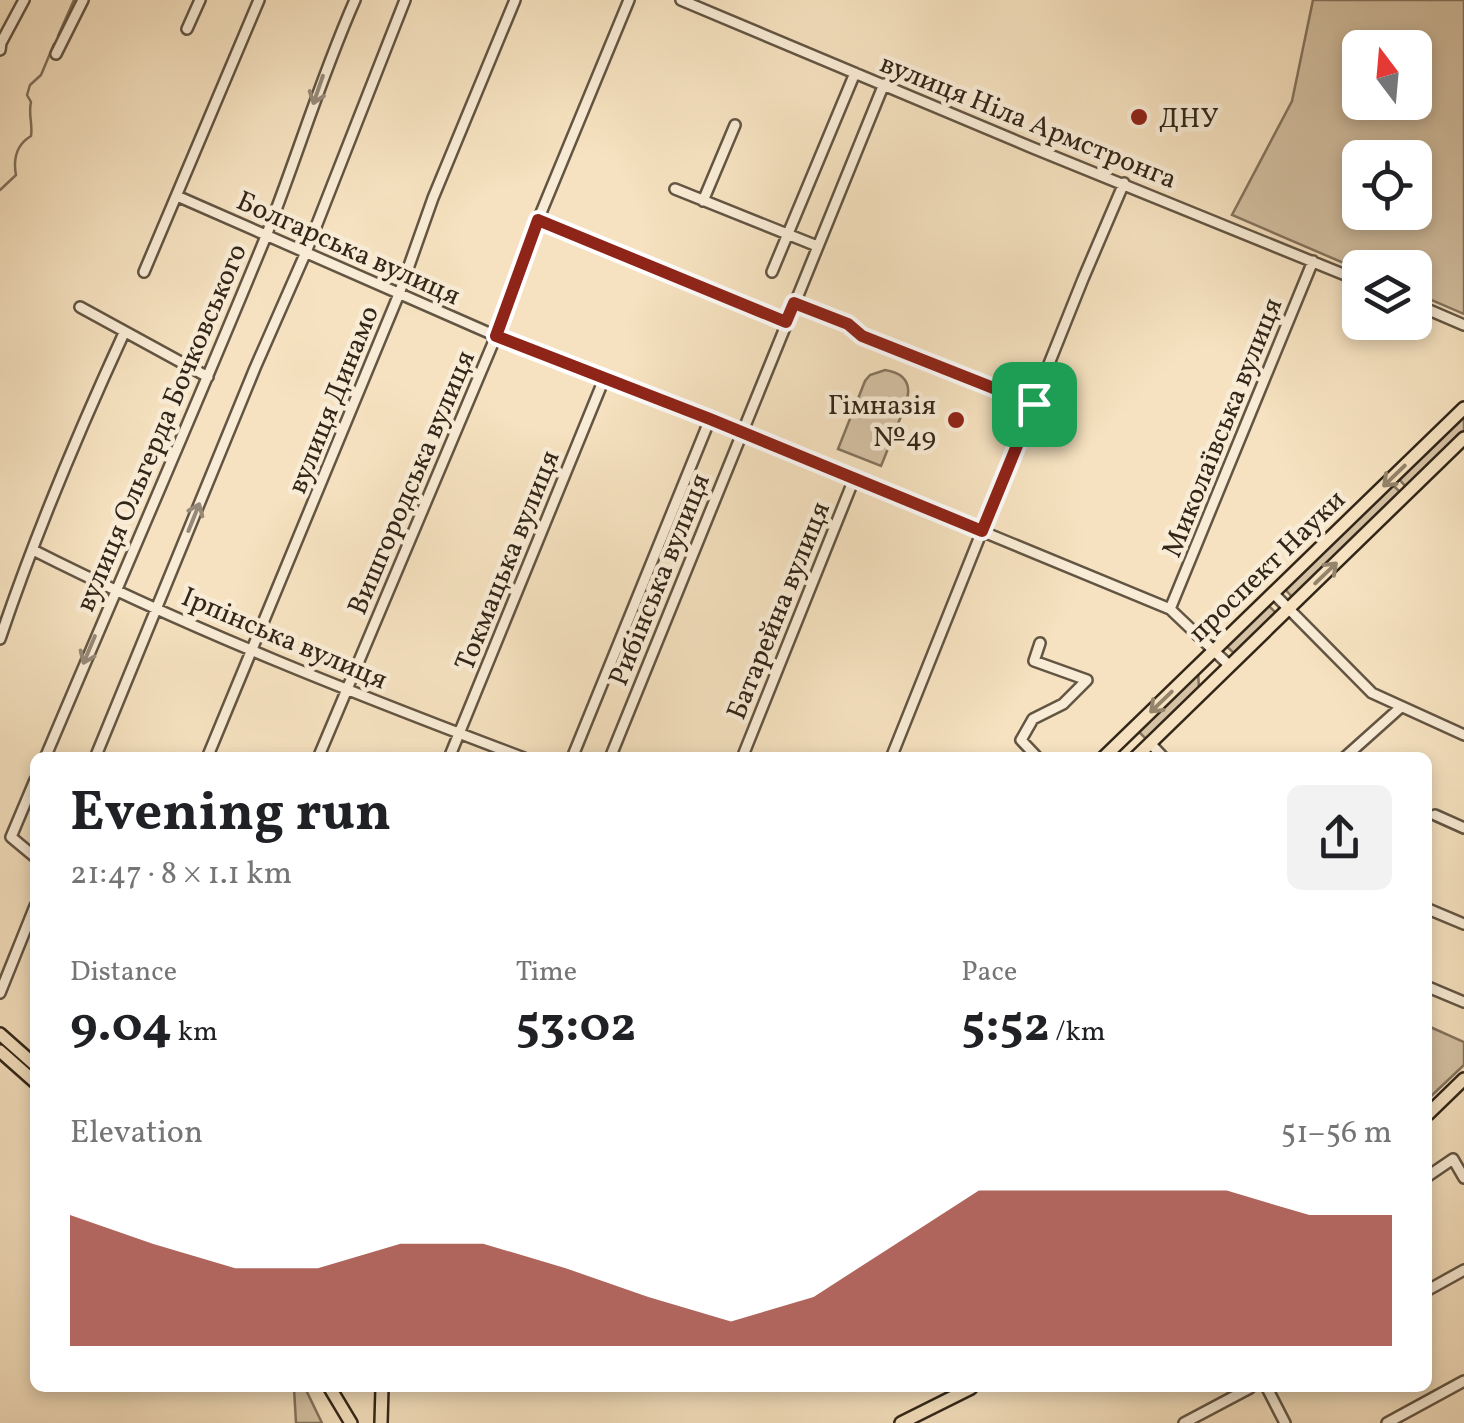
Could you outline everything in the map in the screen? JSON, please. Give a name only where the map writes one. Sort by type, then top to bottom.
[{"type":"main road","name":"проспект Науки","points":[[1108,752],[1464,408]]},
{"type":"main road","name":"проспект Науки","points":[[1141,752],[1464,438]]},
{"type":"main road","points":[[0,1034],[30,1061]]},
{"type":"main road","points":[[0,1051],[30,1078]]},
{"type":"main road","points":[[1432,1110],[1464,1079]]},
{"type":"main road","points":[[332,1392],[350,1423]]},
{"type":"main road","points":[[381,1423],[382,1392]]},
{"type":"main road","points":[[901,1423],[963,1392]]},
{"type":"street","points":[[0,50],[24,0]]},
{"type":"street","points":[[56,54],[83,0]]},
{"type":"street","points":[[187,29],[200,0]]},
{"type":"street","points":[[144,272],[259,0]]},
{"type":"street","name":"вулиця Ольгерда Бочковського","points":[[47,752],[208,377],[355,0]]},
{"type":"street","points":[[98,752],[306,252],[405,0]]},
{"type":"street","name":"вулиця Динамо","points":[[210,752],[399,294],[433,198],[515,0]]},
{"type":"street","name":"Вишгородська вулиця","points":[[321,752],[496,336],[538,220],[629,0]]},
{"type":"street","name":"вулиця Ніла Армстронга","points":[[681,0],[1342,273]]},
{"type":"street","points":[[772,272],[855,72]]},
{"type":"street","name":"Рибінська вулиця","points":[[612,752],[884,84]]},
{"type":"street","points":[[704,201],[735,125]]},
{"type":"street","points":[[893,752],[1124,183]]},
{"type":"street","points":[[675,189],[817,246]]},
{"type":"street","name":"Болгарська вулиця","points":[[177,196],[496,336],[710,419],[1170,609],[1230,666]]},
{"type":"street","points":[[538,220],[786,322]]},
{"type":"street","name":"Миколаївська вулиця","points":[[1170,609],[1313,261]]},
{"type":"street","points":[[794,303],[848,324],[862,336],[1034,404]]},
{"type":"street","points":[[80,307],[208,377]]},
{"type":"street","points":[[1432,311],[1464,325]]},
{"type":"street","points":[[0,639],[86,416],[124,333]]},
{"type":"street","name":"Токмацька вулиця","points":[[452,752],[604,380]]},
{"type":"street","name":"Рибінська вулиця","points":[[574,752],[710,419]]},
{"type":"street","name":"Батарейна вулиця","points":[[744,752],[854,480]]},
{"type":"street","name":"Ірпінська вулиця","points":[[33,550],[252,650],[509,752]]},
{"type":"street","points":[[1273,593],[1372,692],[1464,735]]},
{"type":"street","points":[[1032,752],[1021,740],[1033,719],[1063,704],[1087,680],[1034,661],[1040,643]]},
{"type":"street","points":[[1351,752],[1402,706]]},
{"type":"street","points":[[1150,743],[1158,752]]},
{"type":"street","points":[[10,837],[30,791]]},
{"type":"street","points":[[1436,815],[1464,828]]},
{"type":"street","points":[[0,830],[30,852]]},
{"type":"street","points":[[1432,912],[1464,924]]},
{"type":"street","points":[[0,993],[30,918]]},
{"type":"street","points":[[1432,990],[1464,1002]]},
{"type":"street","points":[[1432,1173],[1454,1159],[1464,1178]]},
{"type":"street","points":[[1432,1288],[1464,1270]]},
{"type":"street","points":[[1387,1423],[1464,1382]]},
{"type":"street","points":[[1184,1423],[1242,1392]]},
{"type":"street","points":[[1269,1392],[1285,1423]]},
{"type":"shaded area","points":[[1313,0],[1464,0],[1464,314],[1432,300],[1432,250],[1342,250],[1342,262],[1232,215],[1292,101]]},
{"type":"shaded area","points":[[885,370],[904,378],[908,393],[881,466],[838,449],[865,381]]},
{"type":"shaded area","points":[[1464,413],[1464,431],[1407,488],[1398,478]]},
{"type":"shaded area","points":[[1392,484],[1401,493],[1293,598],[1284,588]]},
{"type":"shaded area","points":[[1267,604],[1277,614],[1235,654],[1225,645]]},
{"type":"shaded area","points":[[1198,671],[1199,689],[1147,740],[1137,730]]},
{"type":"shaded area","points":[[1432,1028],[1464,1042],[1464,1065],[1432,1095]]},
{"type":"shaded area","points":[[294,1392],[307,1392],[322,1423],[296,1423]]},
{"type":"waterway","points":[[58,36],[74,0]]},
{"type":"waterway","points":[[0,190],[16,175],[17,153],[31,136],[31,102],[27,95],[30,85],[41,75],[54,44]]},
{"type":"place","name":"ДНУ","points":[[1139,117]]},
{"type":"place","name":"Гімназія №49","points":[[956,420]]},
{"type":"route","points":[[538,220],[786,322],[794,303],[848,324],[862,336],[1034,404],[982,531],[496,336],[538,220]]}]
